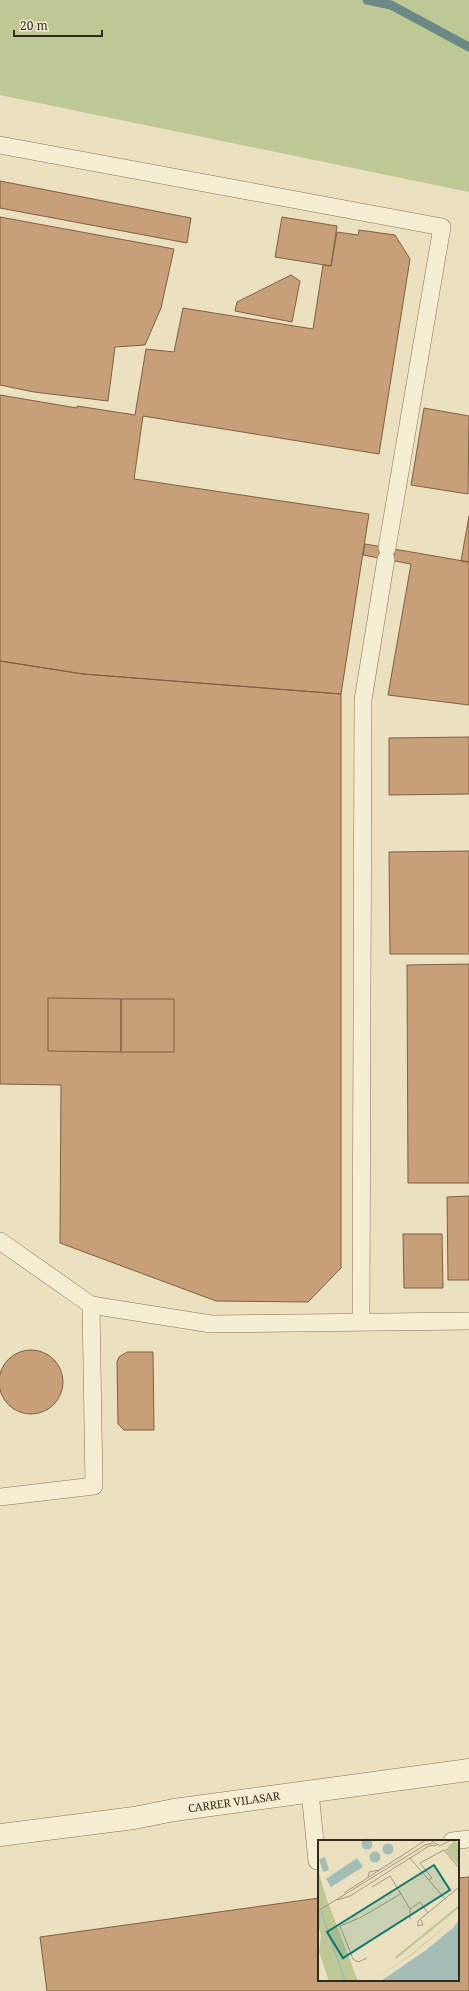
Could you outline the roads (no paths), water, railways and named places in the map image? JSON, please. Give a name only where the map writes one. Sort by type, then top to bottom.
[{"type":"street","name":"CARRER VILASAR","points":[[0,1835],[134,1818],[174,1810],[469,1770]]},
{"type":"lane","points":[[0,145],[442,227],[386,553],[363,700],[361,1322]]},
{"type":"lane","points":[[0,1241],[91,1304],[211,1324],[469,1321]]},
{"type":"lane","points":[[0,1497],[94,1486],[91,1304]]},
{"type":"lane","points":[[310,1792],[318,1860]]},
{"type":"lane","points":[[459,1840],[469,1839]]},
{"type":"waterway","points":[[367,0],[391,5],[469,47]]}]
